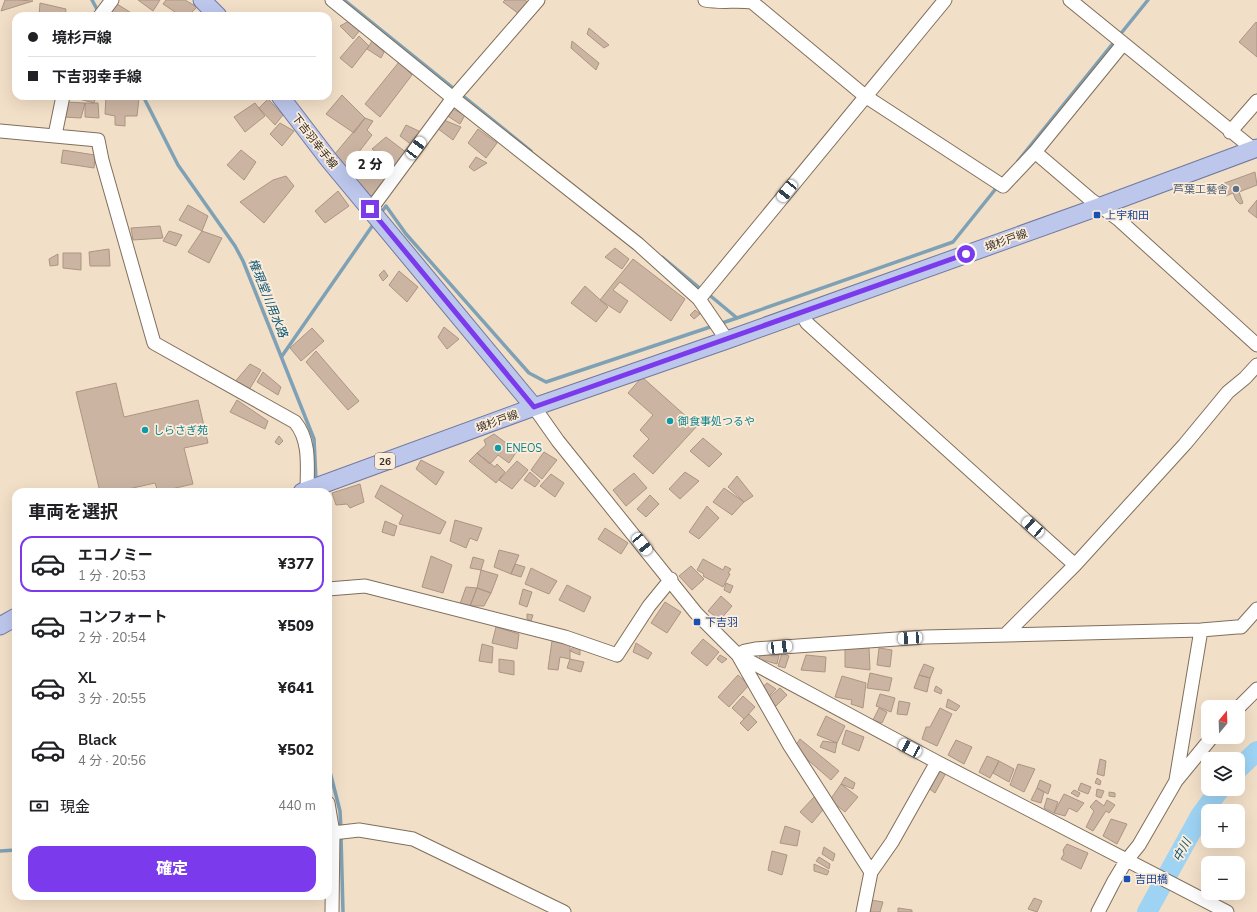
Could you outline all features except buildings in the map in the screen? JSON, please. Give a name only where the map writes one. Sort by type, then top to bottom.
[{"type":"main road","points":[[202,0],[214,12]]},
{"type":"main road","name":"下吉羽幸手線","points":[[283,100],[370,209],[534,407]]},
{"type":"main road","name":"境杉戸線","points":[[313,488],[534,407],[728,340],[1101,206],[1255,149]]},
{"type":"main road","points":[[0,626],[12,619]]},
{"type":"street","points":[[103,12],[112,0]]},
{"type":"street","points":[[332,0],[638,244],[699,299],[728,340]]},
{"type":"street","points":[[370,209],[453,98],[538,0]]},
{"type":"street","points":[[705,0],[719,3],[734,0],[752,2],[865,96],[1003,186],[1035,152],[1123,44]]},
{"type":"street","points":[[699,299],[945,0]]},
{"type":"street","points":[[1070,0],[1230,132],[1255,149]]},
{"type":"street","points":[[55,135],[62,100]]},
{"type":"street","points":[[1230,132],[1257,101]]},
{"type":"street","points":[[0,131],[98,140],[102,160],[154,343],[295,422],[303,430],[307,446],[305,488]]},
{"type":"street","points":[[1035,152],[1118,219],[1257,345]]},
{"type":"street","points":[[801,313],[807,323],[1075,564]]},
{"type":"street","points":[[1005,636],[1075,564],[1185,444],[1224,397],[1257,365]]},
{"type":"street","points":[[534,407],[558,440],[696,613],[738,655],[790,746],[871,872]]},
{"type":"street","points":[[332,589],[365,586],[565,637],[617,655],[649,606],[671,580]]},
{"type":"street","points":[[738,655],[745,651],[755,649],[804,644],[925,637],[1201,630],[1241,626],[1257,609]]},
{"type":"street","points":[[1176,781],[1201,630]]},
{"type":"street","points":[[738,655],[936,762],[1227,912]]},
{"type":"street","points":[[1245,701],[1257,689]]},
{"type":"street","points":[[1098,912],[1126,861],[1139,845],[1176,781],[1206,744]]},
{"type":"street","points":[[863,912],[871,872],[892,842],[936,762]]},
{"type":"street","points":[[332,827],[332,912]]},
{"type":"street","points":[[333,833],[359,830],[413,839],[564,912]]},
{"type":"waterway","name":"権現堂川用水路","points":[[92,0],[98,12]]},
{"type":"waterway","points":[[344,0],[531,151]]},
{"type":"waterway","points":[[1018,161],[1148,0]]},
{"type":"waterway","name":"権現堂川用水路","points":[[145,100],[178,165],[235,246],[243,261],[314,439],[316,480]]},
{"type":"waterway","points":[[380,214],[386,206],[406,234],[529,373],[546,382],[737,318],[953,242],[998,186]]},
{"type":"waterway","points":[[282,356],[375,222]]},
{"type":"waterway","points":[[662,257],[702,290]]},
{"type":"waterway","points":[[707,293],[737,318]]},
{"type":"waterway","name":"中川","points":[[1245,762],[1257,751]]},
{"type":"waterway","name":"権現堂川用水路","points":[[332,780],[340,811],[341,830]]},
{"type":"waterway","name":"中川","points":[[1147,912],[1200,816],[1215,796]]},
{"type":"waterway","name":"権現堂川用水路","points":[[341,836],[343,912]]},
{"type":"waterway","points":[[0,851],[12,850]]},
{"type":"place","name":"芦葉工藝舎","points":[[1236,189]]},
{"type":"place","name":"上宇和田","points":[[1097,215]]},
{"type":"place","name":"御食事処つるや","points":[[670,421]]},
{"type":"place","name":"しらさぎ苑","points":[[145,430]]},
{"type":"place","name":"ENEOS","points":[[498,448]]},
{"type":"place","name":"下吉羽","points":[[697,622]]},
{"type":"place","name":"吉田橋","points":[[1127,879]]},
{"type":"route","points":[[370,209],[490,351],[534,407],[728,340],[966,254]]}]
